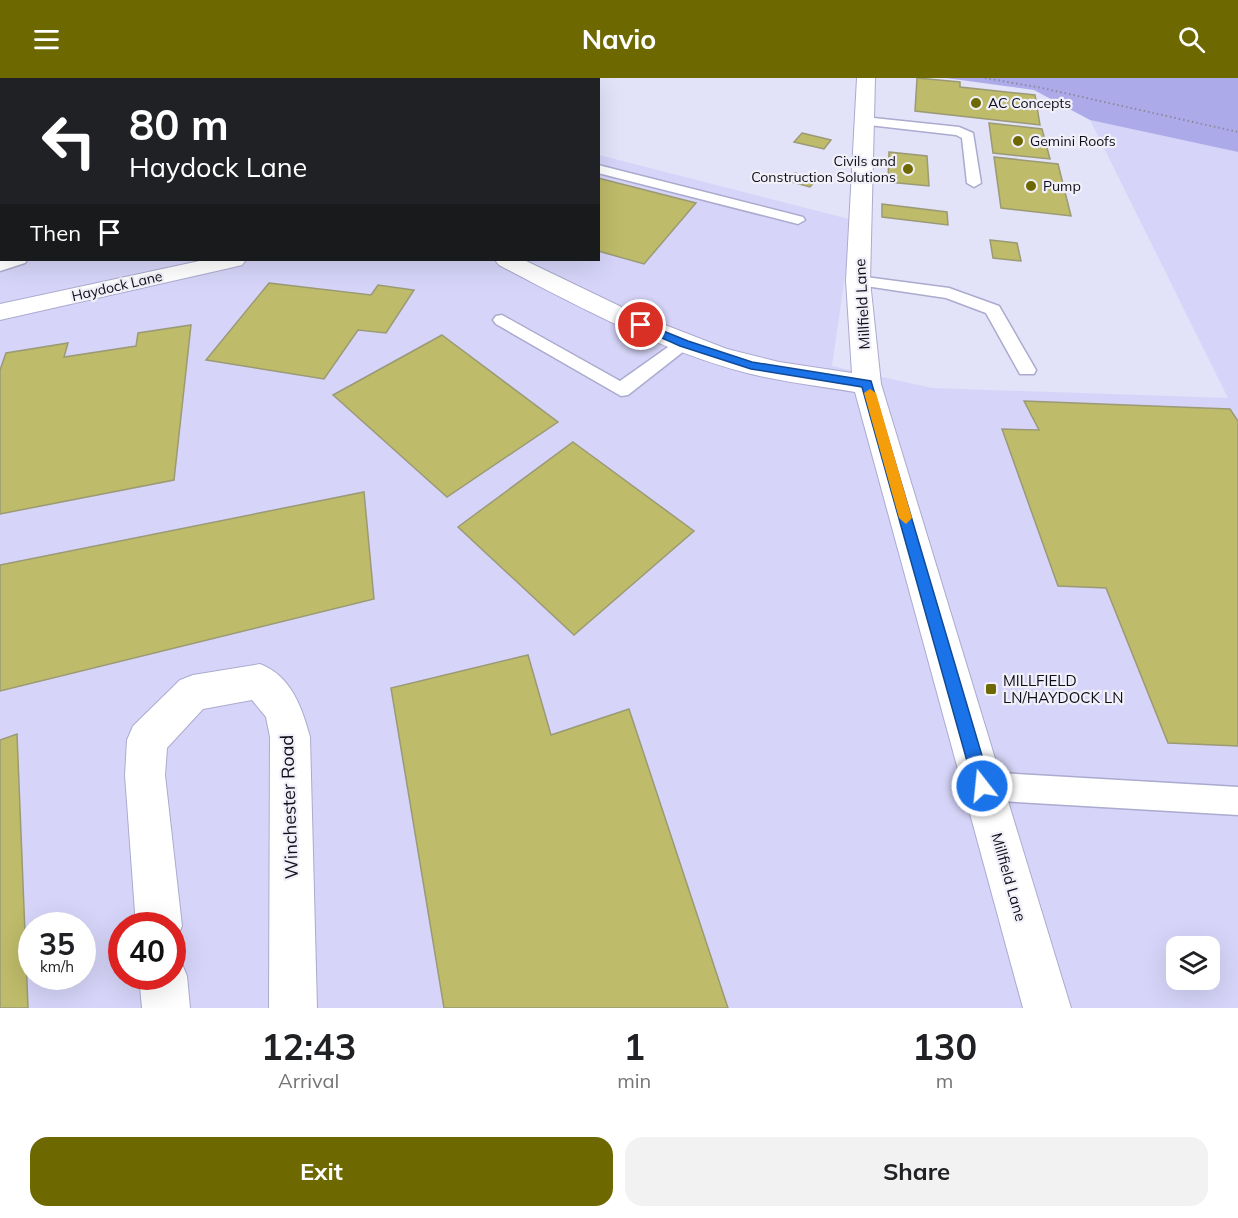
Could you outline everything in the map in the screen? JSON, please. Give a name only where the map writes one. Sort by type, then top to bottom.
[{"type":"street","name":"Millfield Lane","points":[[866,78],[858,281],[867,384],[1047,1008]]},
{"type":"street","name":"Haydock Lane","points":[[0,312],[230,261]]},
{"type":"street","points":[[509,261],[598,306],[684,344],[751,365],[867,384]]},
{"type":"street","name":"Winchester Road","points":[[158,912],[145,775],[147,740],[193,693],[260,681],[283,709],[290,737],[293,1008]]},
{"type":"street","points":[[164,990],[166,1008]]},
{"type":"lane","points":[[864,121],[959,131],[968,136],[974,183]]},
{"type":"lane","points":[[600,170],[798,220]]},
{"type":"lane","points":[[0,266],[16,261]]},
{"type":"lane","points":[[858,281],[949,293],[993,310],[1027,370]]},
{"type":"lane","points":[[502,320],[621,390],[684,344]]},
{"type":"lane","points":[[982,786],[1238,801]]},
{"type":"path","points":[[985,78],[1238,132]]},
{"type":"shaded area","points":[[946,78],[1238,78],[1238,152],[1090,120],[1034,90]]},
{"type":"shaded area","points":[[1090,120],[1238,152],[1238,1008],[0,1008],[0,261],[600,261],[600,155],[853,220],[832,366],[932,388],[1228,398]]},
{"type":"building","name":"AC Concepts","points":[[917,78],[960,82],[960,87],[1035,95],[1040,125],[915,111]]},
{"type":"building","name":"Gemini Roofs","points":[[989,123],[1042,129],[1050,159],[993,153]]},
{"type":"building","points":[[802,133],[831,140],[824,149],[794,142]]},
{"type":"building","name":"Civils and Construction Solutions","points":[[889,152],[927,156],[929,186],[888,182]]},
{"type":"building","name":"Pump","points":[[994,157],[1058,164],[1071,216],[1001,208]]},
{"type":"building","points":[[795,173],[817,179],[810,187],[788,181]]},
{"type":"building","points":[[600,179],[696,203],[644,264],[600,252]]},
{"type":"building","points":[[882,204],[947,212],[948,225],[882,217]]},
{"type":"building","points":[[990,240],[1017,243],[1021,261],[993,258]]},
{"type":"building","points":[[269,283],[371,295],[378,285],[414,290],[386,333],[358,330],[324,379],[206,360]]},
{"type":"building","points":[[191,325],[174,480],[0,514],[0,370],[6,353],[68,343],[64,357],[136,346],[138,333]]},
{"type":"building","points":[[442,335],[558,422],[447,497],[333,395]]},
{"type":"building","points":[[1024,401],[1230,409],[1238,421],[1238,746],[1168,743],[1106,588],[1058,586],[1002,429],[1039,430]]},
{"type":"building","points":[[573,442],[694,531],[574,635],[458,527]]},
{"type":"building","points":[[364,492],[374,599],[0,691],[0,565]]},
{"type":"building","points":[[528,655],[551,735],[629,709],[728,1008],[444,1008],[391,688]]},
{"type":"building","points":[[17,734],[24,912],[18,912],[18,990],[27,990],[28,1008],[0,1008],[0,740]]},
{"type":"slow traffic","points":[[870,393],[906,518]]},
{"type":"place","name":"AC Concepts","points":[[976,103]]},
{"type":"place","name":"Gemini Roofs","points":[[1018,141]]},
{"type":"place","name":"Civils and Construction Solutions","points":[[908,169]]},
{"type":"place","name":"Pump","points":[[1031,186]]},
{"type":"place","name":"MILLFIELD LN/HAYDOCK LN","points":[[991,689]]},
{"type":"route","points":[[641,325],[684,344],[751,365],[867,384],[982,786]]}]
